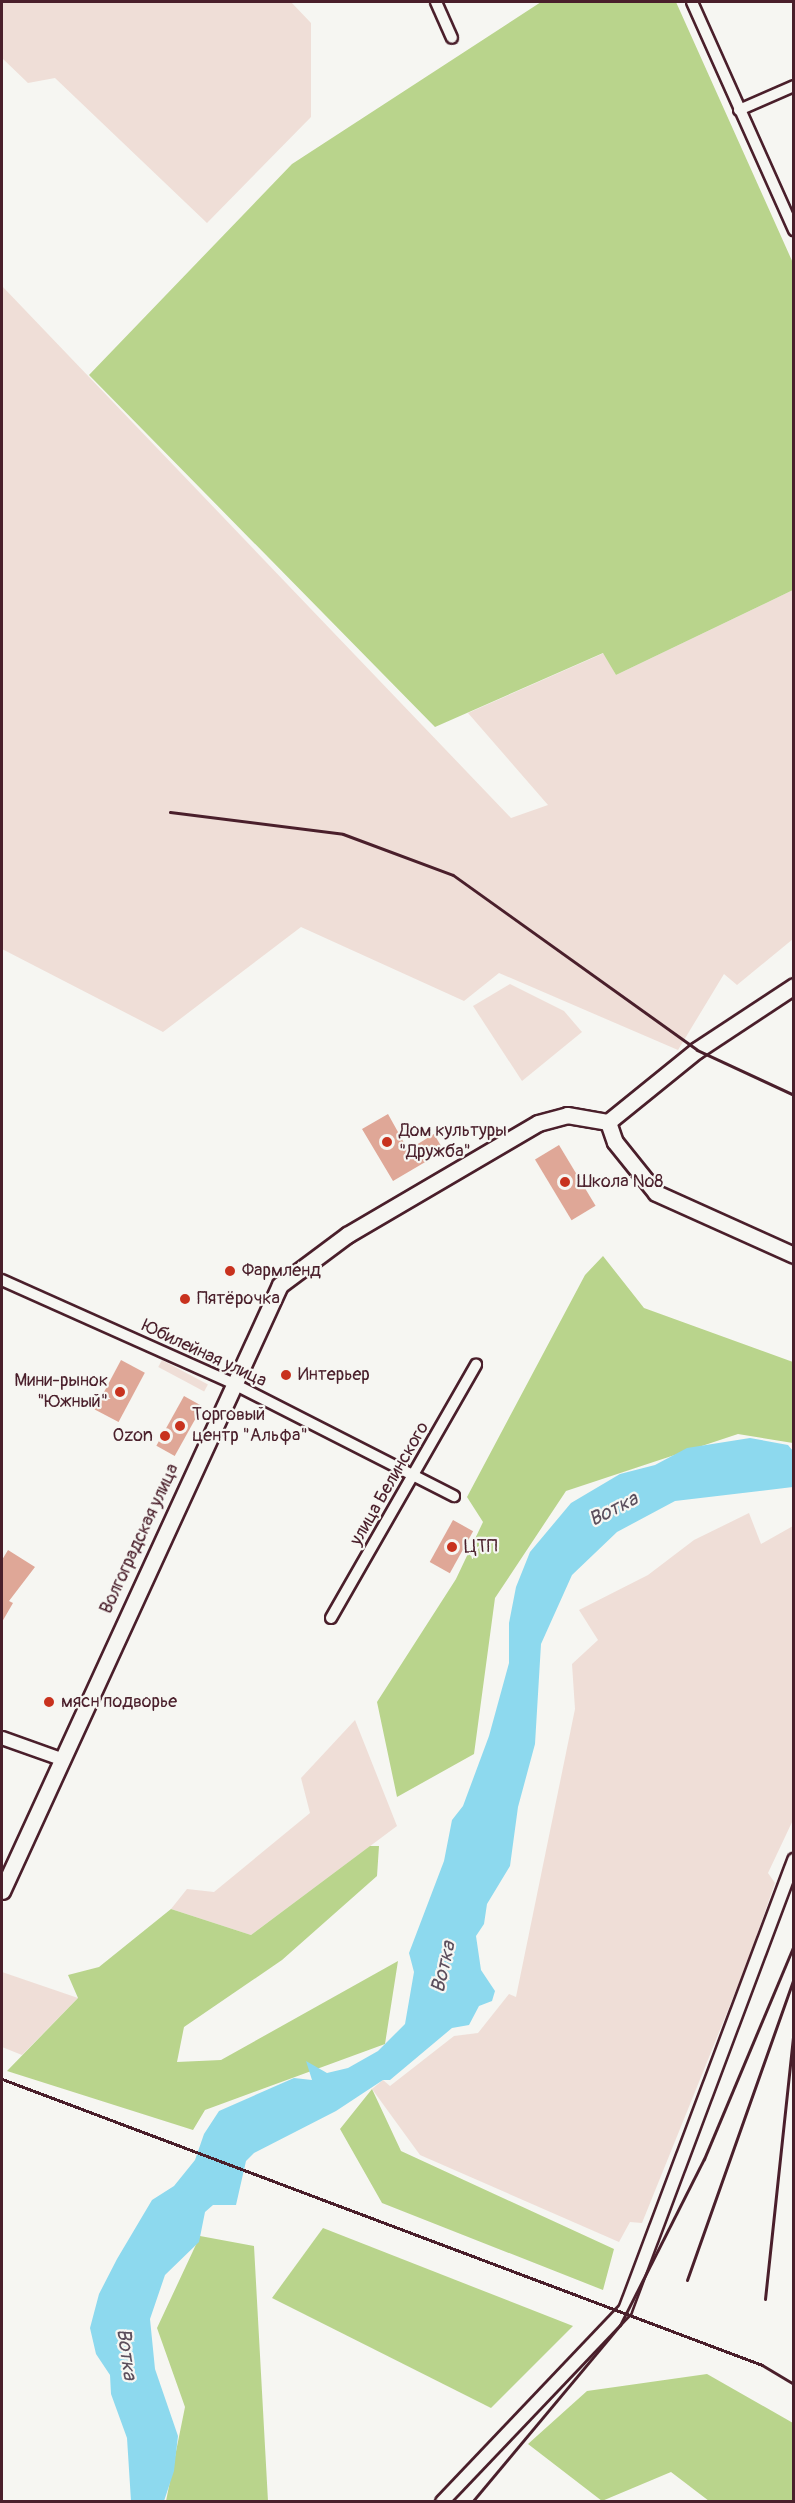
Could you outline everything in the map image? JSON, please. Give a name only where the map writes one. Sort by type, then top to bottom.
[{"type":"main road","points":[[794,986],[697,1050],[609,1122],[615,1142],[656,1193],[794,1256]]},
{"type":"main road","name":"Волгоградская улица","points":[[2,1891],[280,1285],[347,1234],[538,1123],[567,1115],[609,1122]]},
{"type":"street","points":[[436,2],[452,38]]},
{"type":"street","points":[[692,2],[794,230]]},
{"type":"street","points":[[739,110],[794,86]]},
{"type":"street","name":"Юбилейная улица","points":[[2,1280],[234,1384],[454,1496]]},
{"type":"street","name":"улица Белинского","points":[[331,1618],[415,1476],[476,1365]]},
{"type":"street","points":[[2,1738],[61,1759]]},
{"type":"street","points":[[442,2502],[625,2310],[794,1860]]},
{"type":"shaded area","points":[[2,2],[291,2],[311,23],[311,117],[207,223],[55,78],[28,83],[2,58]]},
{"type":"shaded area","points":[[2,286],[511,818],[548,805],[468,713],[604,653],[616,675],[793,590],[793,939],[737,985],[724,974],[678,1050],[499,973],[464,1001],[301,927],[163,1032],[2,949]]},
{"type":"shaded area","points":[[510,984],[564,1011],[582,1032],[522,1081],[473,1006]]},
{"type":"shaded area","points":[[162,1360],[208,1384],[204,1391],[158,1367]]},
{"type":"shaded area","points":[[749,1513],[761,1544],[793,1526],[793,1820],[768,1873],[775,1883],[747,1963],[642,2223],[630,2222],[619,2242],[420,2155],[372,2089],[383,2080],[390,2086],[454,2036],[478,2033],[509,1994],[516,1997],[575,1709],[572,1664],[598,1640],[579,1610],[648,1575],[694,1540]]},
{"type":"shaded area","points":[[355,1720],[397,1826],[251,1935],[171,1909],[187,1889],[214,1892],[310,1813],[301,1778]]},
{"type":"shaded area","points":[[2,1972],[78,1998],[22,2055],[2,2047]]},
{"type":"green space","points":[[541,2],[676,2],[793,263],[793,590],[616,675],[603,653],[435,727],[89,375],[292,164]]},
{"type":"green space","points":[[603,1256],[644,1308],[793,1362],[793,1443],[738,1434],[566,1491],[495,1598],[474,1754],[397,1797],[377,1702],[456,1579],[483,1522],[467,1497],[585,1275]]},
{"type":"green space","points":[[370,1846],[379,1846],[377,1876],[282,1960],[184,2027],[177,2062],[221,2060],[398,1961],[385,2044],[205,2110],[193,2130],[7,2071],[78,1998],[68,1975],[99,1967],[171,1909],[251,1935]]},
{"type":"green space","points":[[372,2089],[401,2151],[614,2249],[603,2290],[382,2203],[340,2129]]},
{"type":"green space","points":[[323,2228],[573,2326],[491,2408],[272,2298]]},
{"type":"green space","points":[[200,2236],[254,2246],[268,2501],[166,2501],[185,2407],[157,2328]]},
{"type":"green space","points":[[707,2374],[793,2423],[793,2501],[709,2501],[671,2472],[602,2501],[528,2444],[587,2391]]},
{"type":"water","name":"Вотка","points":[[750,1438],[788,1445],[793,1451],[793,1487],[675,1501],[617,1532],[572,1575],[541,1644],[535,1744],[518,1807],[510,1866],[487,1904],[484,1924],[476,1936],[481,1970],[495,1991],[492,2001],[479,2006],[469,2025],[452,2028],[390,2080],[383,2080],[336,2111],[254,2153],[246,2161],[236,2205],[213,2205],[205,2212],[199,2242],[165,2275],[150,2319],[155,2369],[178,2436],[174,2471],[164,2501],[131,2501],[127,2438],[111,2394],[110,2375],[96,2354],[90,2328],[99,2294],[117,2259],[152,2200],[174,2186],[195,2160],[204,2134],[219,2111],[294,2078],[312,2080],[306,2061],[327,2073],[348,2068],[378,2051],[405,2024],[414,1972],[409,1953],[444,1861],[452,1820],[463,1806],[489,1736],[509,1663],[509,1623],[516,1587],[530,1552],[571,1503],[620,1474],[655,1465],[687,1448]]},
{"type":"building","name":"Дом культуры \"Дружба\"","points":[[388,1114],[408,1150],[434,1134],[444,1151],[393,1181],[362,1129]]},
{"type":"building","name":"Школа №8","points":[[559,1145],[596,1206],[572,1220],[535,1159]]},
{"type":"building","name":"Мини-рынок \"Южный\"","points":[[121,1360],[145,1373],[119,1422],[95,1409]]},
{"type":"building","name":"Торговый центр \"Альфа\"","points":[[184,1396],[202,1406],[175,1456],[156,1446]]},
{"type":"building","name":"ЦТП","points":[[453,1520],[473,1531],[450,1573],[430,1562]]},
{"type":"building","points":[[8,1550],[35,1567],[9,1601],[13,1603],[2,1622],[2,1560]]},
{"type":"railway","points":[[170,812],[343,834],[453,875],[697,1050],[794,1095]]},
{"type":"railway","points":[[472,2502],[620,2325],[704,2159],[794,1945]]},
{"type":"railway","points":[[687,2280],[794,1978]]},
{"type":"railway","points":[[765,2299],[794,2027]]},
{"type":"railway","points":[[2,2079],[762,2365],[794,2384]]},
{"type":"place","name":"Дом культуры \"Дружба\"","points":[[387,1142]]},
{"type":"place","name":"Школа №8","points":[[565,1182]]},
{"type":"place","name":"Фармленд","points":[[230,1271]]},
{"type":"place","name":"Пятёрочка","points":[[185,1299]]},
{"type":"place","name":"Интерьер","points":[[286,1375]]},
{"type":"place","name":"Мини-рынок \"Южный\"","points":[[120,1392]]},
{"type":"place","name":"Торговый центр \"Альфа\"","points":[[180,1426]]},
{"type":"place","name":"Ozon","points":[[165,1436]]},
{"type":"place","name":"ЦТП","points":[[452,1547]]},
{"type":"place","name":"мясн подворье","points":[[49,1702]]}]
